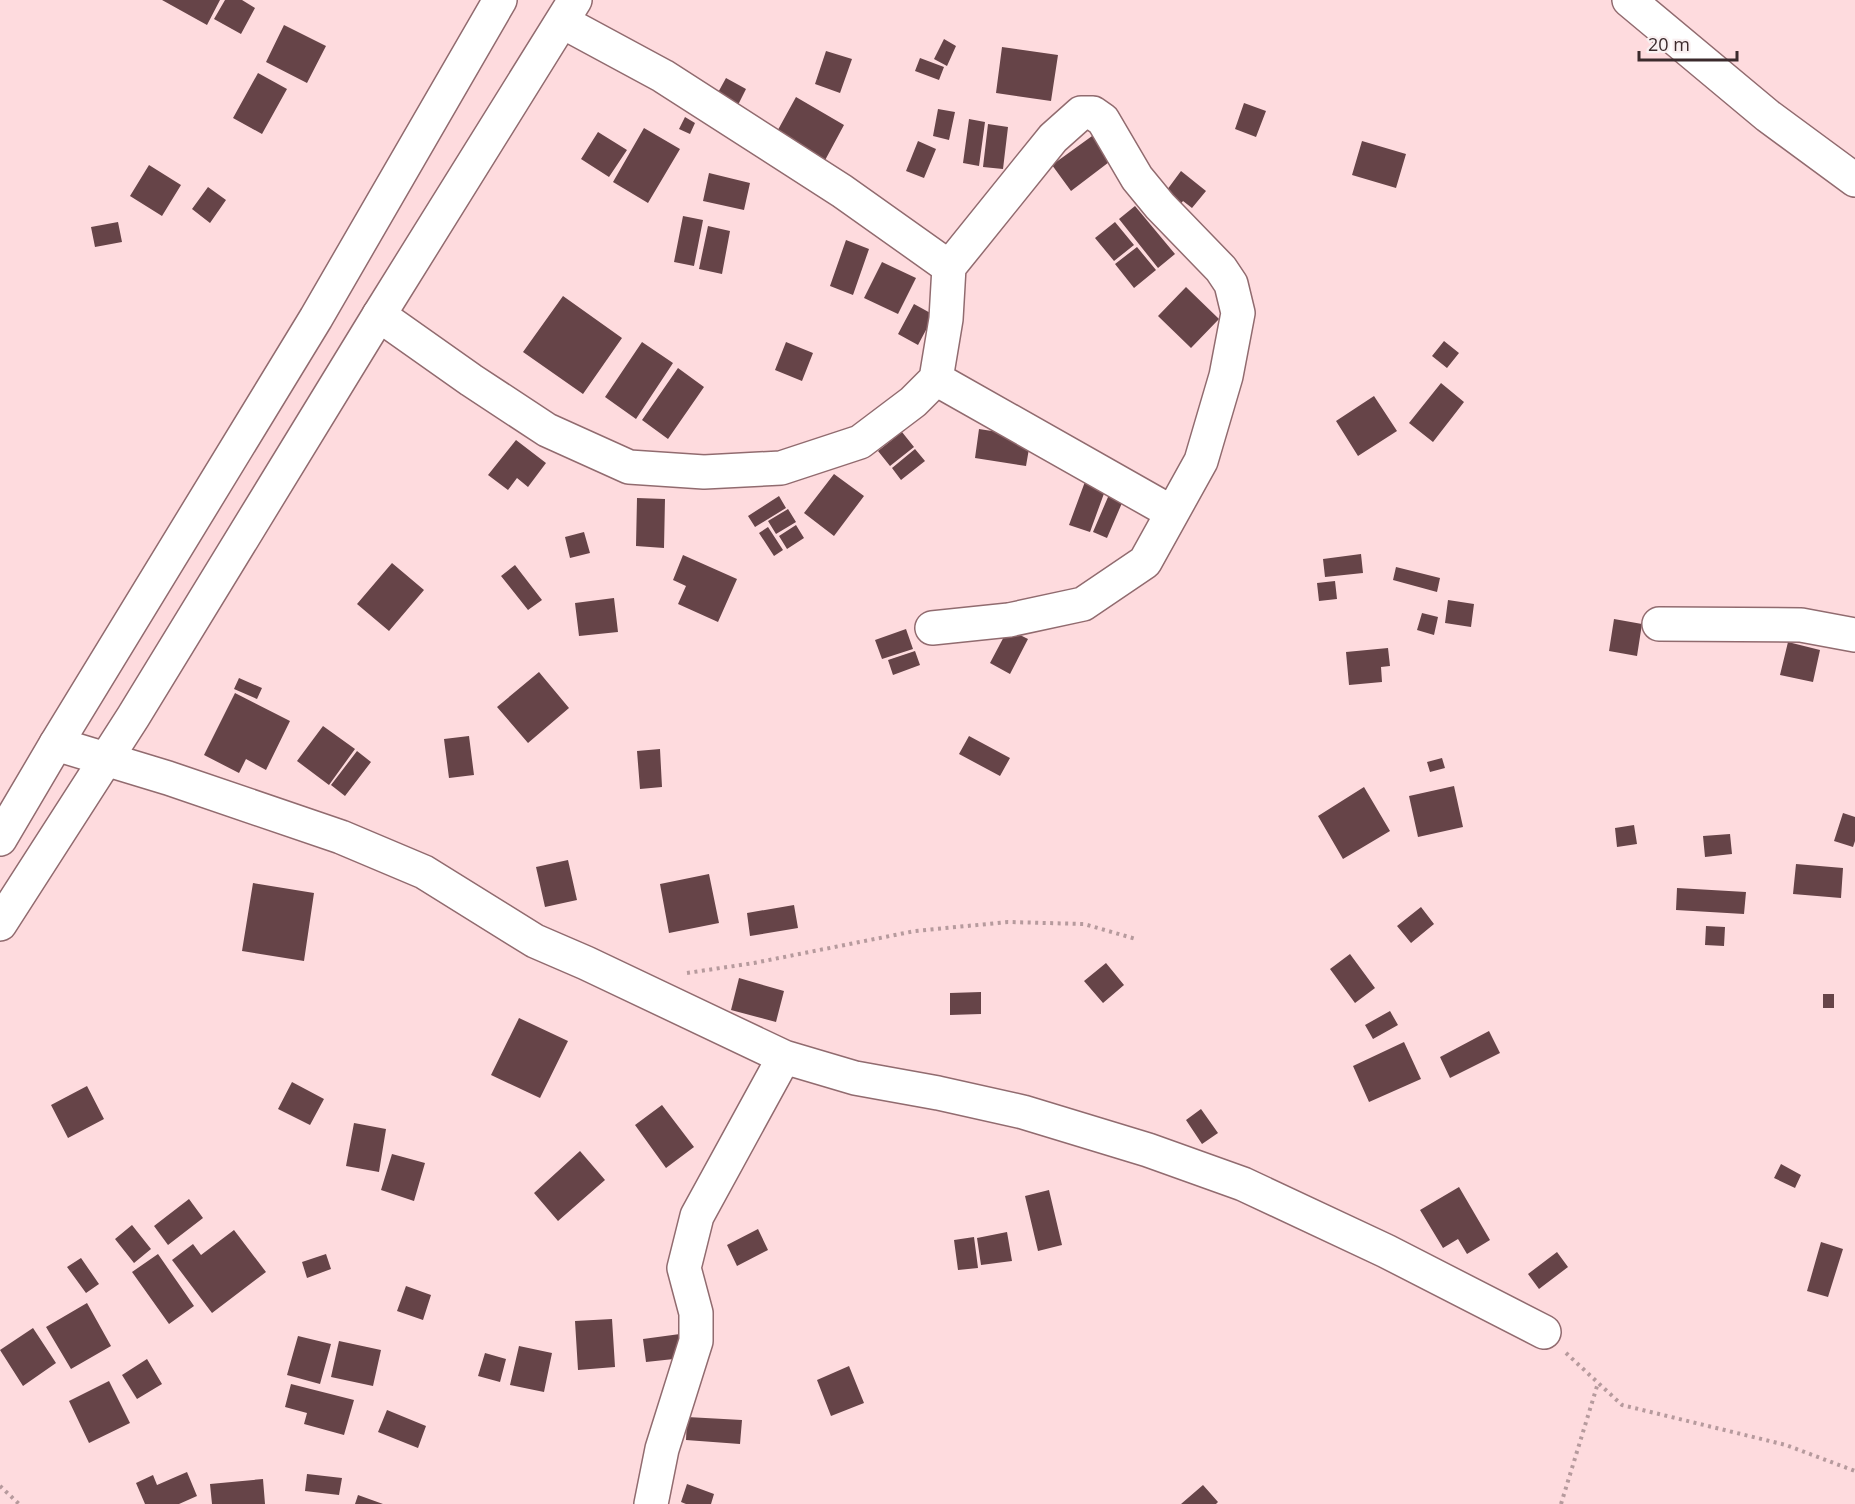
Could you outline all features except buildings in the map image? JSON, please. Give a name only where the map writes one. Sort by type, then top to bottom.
[{"type":"main road","points":[[0,839],[316,318],[500,0]]},
{"type":"main road","points":[[1629,0],[1768,116],[1855,180]]},
{"type":"main road","points":[[0,924],[106,759],[569,11],[663,76],[842,191],[950,267]]},
{"type":"main road","points":[[379,315],[471,380],[548,430],[629,467],[704,472],[782,468],[860,442],[913,402],[936,379],[946,319],[950,267],[1053,138],[1081,113],[1093,113],[1103,120],[1137,178],[1160,206],[1203,249],[1231,284],[1238,313],[1226,376],[1201,461],[1144,562],[1083,604],[1009,620],[932,628]]},
{"type":"main road","points":[[936,379],[1171,512]]},
{"type":"main road","points":[[1659,624],[1801,626],[1855,635]]},
{"type":"main road","points":[[56,744],[341,837],[424,872],[535,941],[784,1057],[855,1078],[1023,1112],[1159,1153],[1243,1184],[1376,1246],[1544,1332]]},
{"type":"main road","points":[[651,1504],[662,1449],[696,1341],[696,1313],[684,1268],[697,1215],[784,1057]]},
{"type":"path","points":[[683,974],[754,963],[915,931],[1008,922],[1084,924],[1136,939]]},
{"type":"path","points":[[1544,1332],[1622,1405],[1786,1445],[1855,1471]]},
{"type":"path","points":[[1561,1504],[1598,1383]]},
{"type":"path","points":[[0,1486],[19,1504]]}]
